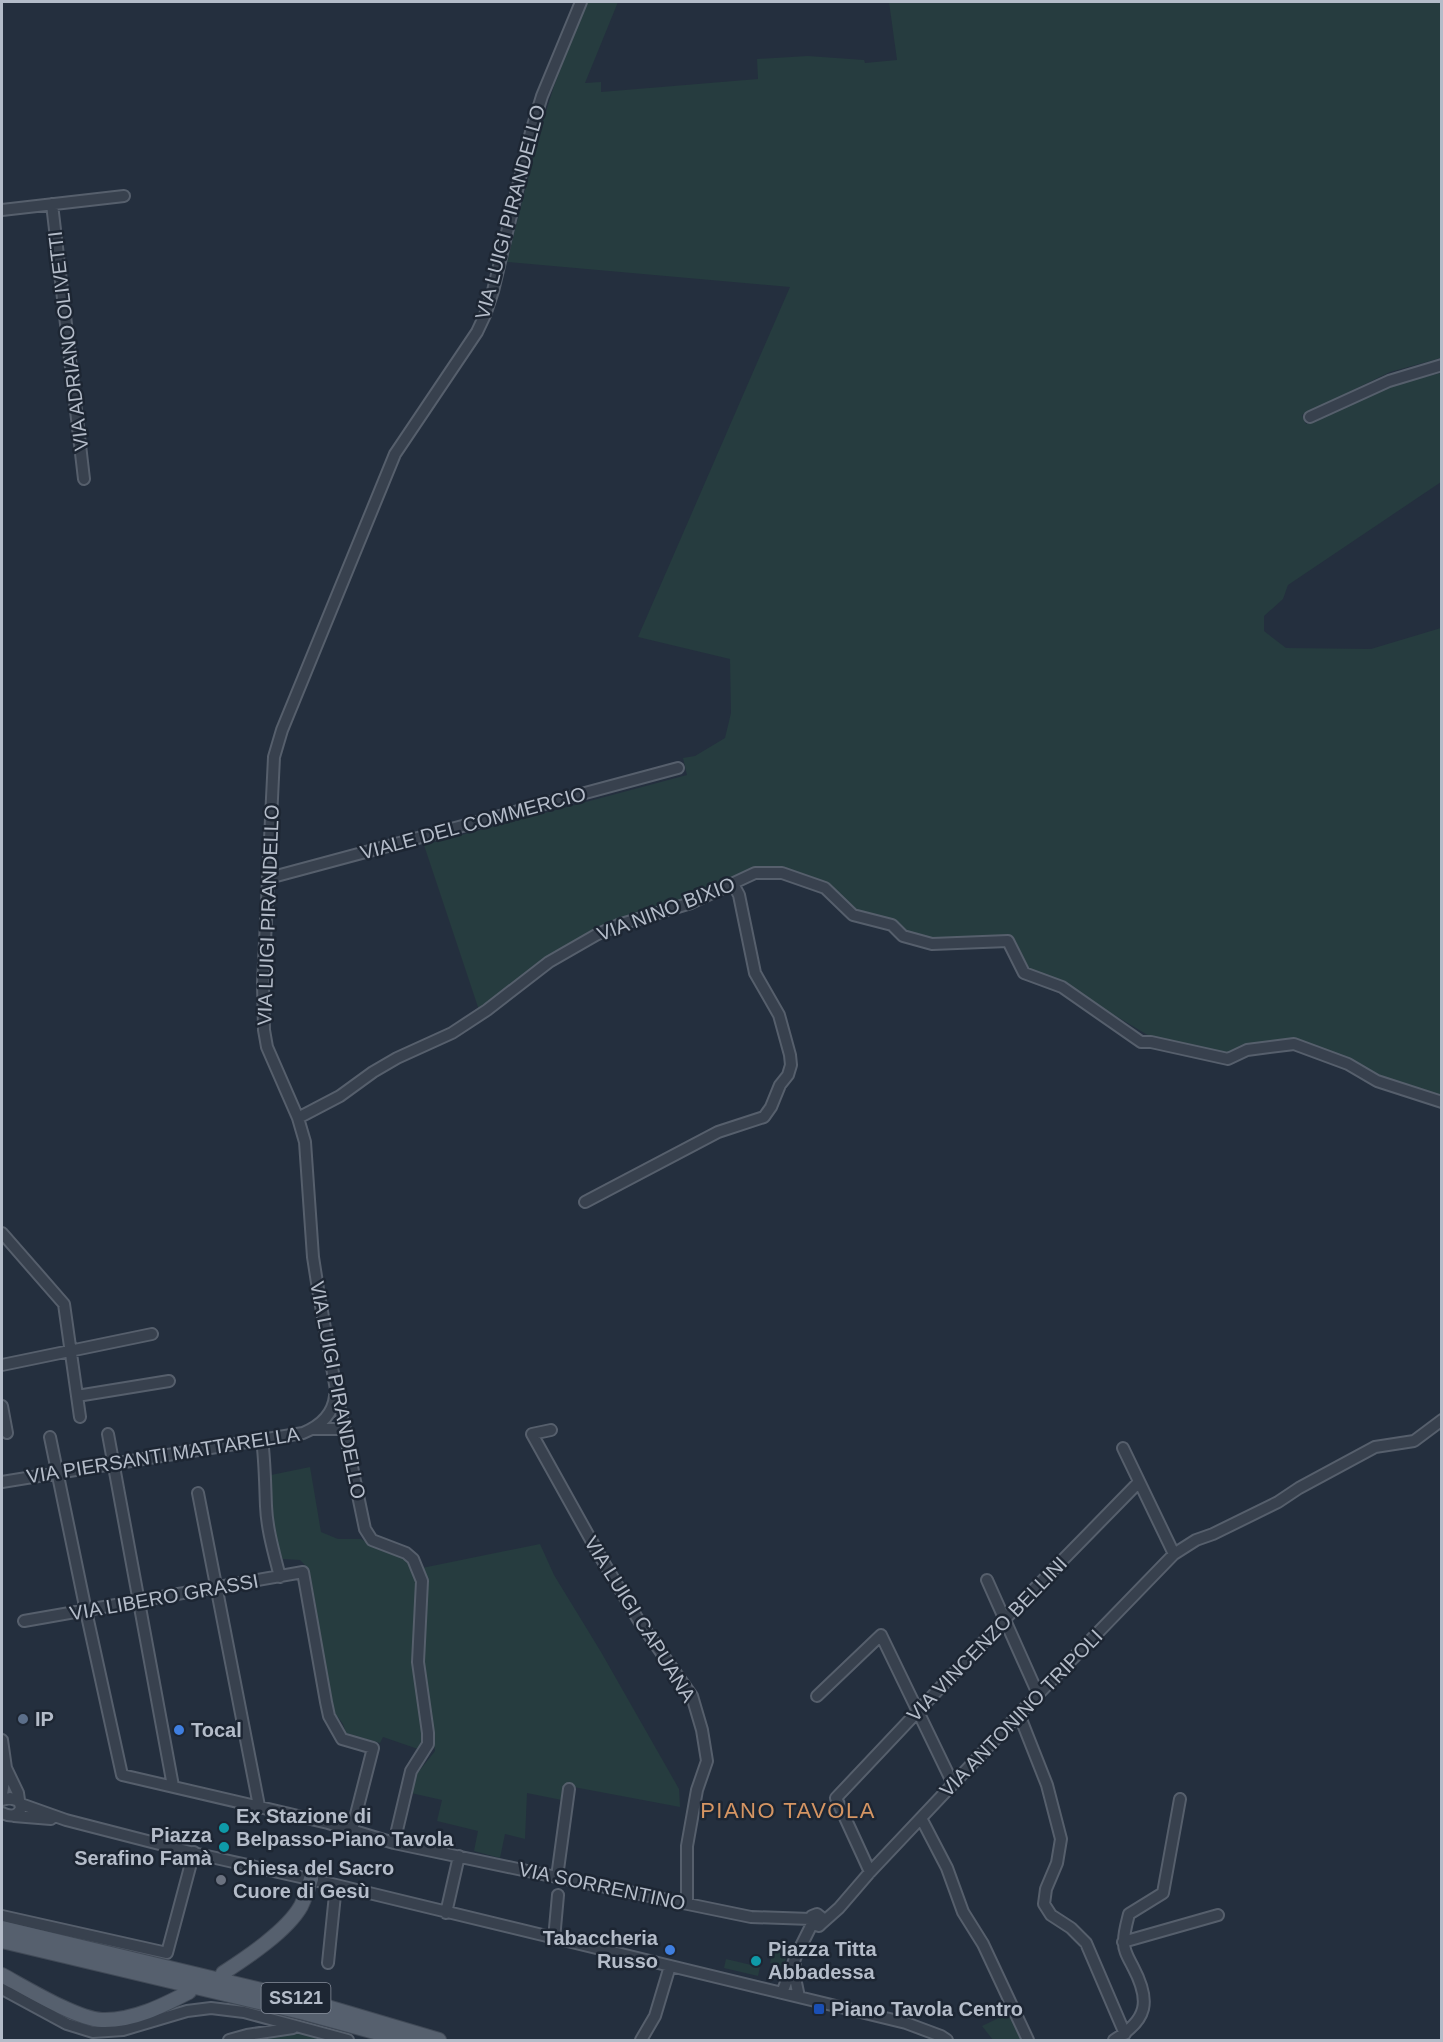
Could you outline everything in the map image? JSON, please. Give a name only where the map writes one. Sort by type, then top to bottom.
[{"type":"main road","points":[[223,1973],[257,1951],[286,1924],[301,1907],[311,1879]]},
{"type":"main road","name":"SS121","points":[[2,1928],[307,2001],[439,2040]]},
{"type":"main road","name":"SS121","points":[[2,1941],[305,2013],[404,2040]]},
{"type":"main road","points":[[2,1975],[79,2015],[100,2020],[122,2019],[142,2013],[189,1992]]},
{"type":"street","name":"VIA LUIGI PIRANDELLO","points":[[394,1843],[411,1770],[428,1744],[418,1662],[422,1581],[413,1559],[406,1553],[372,1540],[365,1528],[336,1390],[313,1257],[305,1142],[298,1118],[267,1047],[264,1030],[263,983],[274,757],[282,730],[395,454],[464,352],[485,315],[542,96],[581,2]]},
{"type":"street","points":[[2,210],[124,196]]},
{"type":"street","name":"VIA ADRIANO OLIVETTI","points":[[52,204],[84,478]]},
{"type":"street","points":[[1310,417],[1389,381],[1442,365]]},
{"type":"street","name":"VIALE DEL COMMERCIO","points":[[269,878],[678,768]]},
{"type":"street","name":"VIA NINO BIXIO","points":[[298,1118],[331,1101],[397,1058],[459,1029],[549,962],[596,935],[618,925],[678,909],[755,873],[782,873],[825,888],[853,915],[892,925],[903,936],[932,944],[1008,941],[1024,973],[1062,987],[1141,1042],[1151,1041],[1228,1059],[1246,1050],[1294,1044],[1348,1064],[1377,1081],[1442,1102]]},
{"type":"street","points":[[585,1203],[718,1132],[764,1118],[780,1085],[788,1075],[791,1065],[790,1055],[779,1014],[755,974],[739,895],[733,884]]},
{"type":"street","points":[[2,1233],[64,1304],[80,1417]]},
{"type":"street","points":[[2,1252],[13,1245]]},
{"type":"street","points":[[2,1365],[152,1334]]},
{"type":"street","points":[[77,1396],[169,1381]]},
{"type":"street","name":"VIA PIERSANTI MATTARELLA","points":[[2,1482],[113,1462],[303,1433],[319,1426],[331,1412],[335,1403],[336,1390]]},
{"type":"street","points":[[2,1406],[7,1433]]},
{"type":"street","name":"VIA ANTONINO TRIPOLI","points":[[816,1921],[848,1897],[1038,1694],[1174,1554],[1201,1538],[1278,1502],[1299,1488],[1375,1447],[1414,1441],[1442,1420]]},
{"type":"street","points":[[312,1429],[345,1429]]},
{"type":"street","name":"VIA LUIGI CAPUANA","points":[[551,1430],[532,1434],[639,1621],[692,1696],[702,1730],[707,1761],[697,1790],[687,1846],[687,1903]]},
{"type":"street","points":[[108,1434],[173,1786]]},
{"type":"street","points":[[50,1437],[86,1611]]},
{"type":"street","points":[[262,1439],[266,1466],[268,1528],[280,1576]]},
{"type":"street","points":[[1123,1448],[1174,1554]]},
{"type":"street","name":"VIA VINCENZO BELLINI","points":[[870,1872],[836,1798],[1005,1619],[1139,1482]]},
{"type":"street","points":[[198,1493],[259,1806]]},
{"type":"street","name":"VIA LIBERO GRASSI","points":[[24,1622],[303,1572],[329,1716],[342,1739],[373,1748],[352,1830]]},
{"type":"street","points":[[987,1580],[1038,1694]]},
{"type":"street","name":"VIA SORRENTINO","points":[[86,1611],[122,1775],[259,1806],[394,1843],[751,1917],[816,1921]]},
{"type":"street","points":[[817,1696],[882,1635],[953,1784]]},
{"type":"street","points":[[1019,1714],[1047,1785],[1061,1839],[1060,1854],[1046,1889],[1044,1904],[1051,1915],[1071,1928],[1086,1943],[1125,2034]]},
{"type":"street","points":[[2,1740],[4,1764],[2,1794]]},
{"type":"street","points":[[4,1764],[20,1802],[20,1811],[5,1815]]},
{"type":"street","points":[[557,1877],[569,1789]]},
{"type":"street","points":[[2,1800],[10,1798],[66,1820],[194,1852],[906,2023],[947,2040]]},
{"type":"street","points":[[1114,2040],[1136,2024],[1141,2013],[1144,2000],[1142,1984],[1126,1953],[1123,1942],[1129,1914],[1162,1893],[1180,1799]]},
{"type":"street","points":[[5,1815],[66,1820]]},
{"type":"street","points":[[921,1818],[947,1868],[963,1912],[983,1944],[1028,2040]]},
{"type":"street","points":[[2,1916],[167,1953],[194,1852]]},
{"type":"street","points":[[446,1913],[459,1856]]},
{"type":"street","points":[[328,1963],[336,1885]]},
{"type":"street","points":[[554,1938],[558,1895]]},
{"type":"street","points":[[1123,1942],[1218,1915]]},
{"type":"street","points":[[782,1993],[796,1956],[816,1921]]},
{"type":"street","points":[[796,1956],[794,1973],[799,1997]]},
{"type":"street","points":[[641,2040],[655,2016],[670,1966]]},
{"type":"street","points":[[2,1989],[91,2036],[211,2008],[244,2012],[348,2040]]},
{"type":"street","points":[[229,2040],[296,2027]]},
{"type":"green space","points":[[587,2],[618,2],[585,83],[601,82],[601,92],[758,79],[757,59],[808,56],[864,60],[865,63],[897,60],[889,2],[1441,2],[1441,358],[1390,372],[1302,415],[1306,424],[1389,386],[1441,373],[1441,482],[1288,585],[1283,599],[1264,616],[1264,631],[1286,648],[1371,649],[1441,628],[1441,1099],[1379,1078],[1295,1040],[1246,1046],[1228,1055],[1151,1037],[1064,985],[1029,972],[1013,936],[943,941],[910,935],[858,913],[829,885],[787,870],[750,868],[701,895],[588,932],[479,1010],[424,845],[687,775],[683,758],[695,756],[725,738],[731,713],[730,659],[638,637],[790,287],[507,262],[539,134],[554,86]]},
{"type":"green space","points":[[310,1467],[321,1532],[338,1539],[361,1539],[375,1547],[396,1553],[405,1559],[416,1574],[419,1590],[415,1670],[423,1737],[418,1749],[383,1737],[380,1743],[346,1733],[343,1724],[334,1712],[323,1662],[309,1569],[300,1560],[283,1559],[275,1539],[271,1518],[271,1475]]},
{"type":"green space","points":[[540,1544],[554,1575],[679,1789],[680,1807],[563,1785],[562,1800],[527,1793],[525,1839],[505,1834],[500,1858],[474,1851],[478,1831],[437,1821],[442,1800],[411,1793],[416,1775],[435,1751],[422,1652],[427,1587],[422,1568]]},
{"type":"green space","points":[[774,1946],[788,1949],[784,1966],[770,1963]]},
{"type":"green space","points":[[726,1959],[760,1967],[758,1976],[724,1968]]},
{"type":"green space","points":[[1009,2013],[1022,2040],[993,2040],[982,2026]]},
{"type":"green space","points":[[294,2031],[327,2040],[243,2040]]},
{"type":"place","name":"IP","points":[[23,1719]]},
{"type":"place","name":"Tocal","points":[[179,1730]]},
{"type":"place","name":"Ex Stazione di Belpasso-Piano Tavola","points":[[224,1828]]},
{"type":"place","name":"Piazza Serafino Famà","points":[[224,1847]]},
{"type":"place","name":"Chiesa del Sacro Cuore di Gesù","points":[[221,1880]]},
{"type":"place","name":"Tabaccheria Russo","points":[[670,1950]]},
{"type":"place","name":"Piazza Titta Abbadessa","points":[[756,1961]]},
{"type":"place","name":"Piano Tavola Centro","points":[[819,2009]]},
{"type":"district","name":"PIANO TAVOLA","points":[[788,1810]]}]
